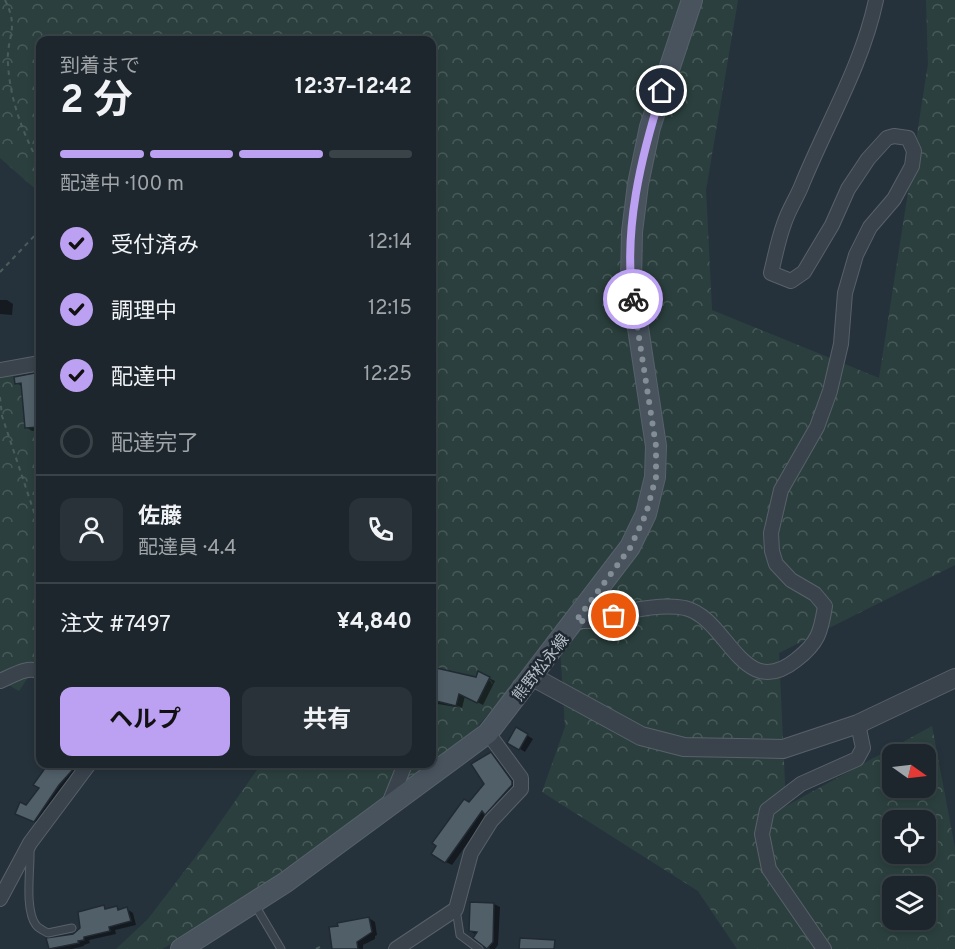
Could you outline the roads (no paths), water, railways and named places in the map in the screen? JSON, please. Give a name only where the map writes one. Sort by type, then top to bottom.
[{"type":"main road","name":"熊野松永線","points":[[181,949],[286,882],[488,733],[630,548],[646,514],[656,477],[656,446],[631,282],[632,232],[638,184],[650,127],[692,0]]},
{"type":"street","points":[[576,621],[596,621],[632,611],[684,608],[695,612],[710,625],[747,665],[759,671],[773,673],[785,669],[807,652],[821,631],[825,606],[815,594],[791,580],[776,564],[772,551],[771,533],[781,490],[817,428],[830,391],[841,344],[845,293],[856,255],[870,227],[894,199],[912,166],[914,151],[908,138],[894,136],[886,138],[868,159],[848,189],[831,225],[804,272],[791,280],[771,273],[784,223],[809,165],[826,133],[871,24],[876,0]]},
{"type":"street","points":[[0,370],[36,364]]},
{"type":"street","points":[[0,681],[23,671],[36,670]]},
{"type":"street","points":[[532,677],[642,736],[684,747],[783,749],[858,724],[955,678]]},
{"type":"street","points":[[824,949],[769,868],[762,834],[767,810],[801,784],[857,759],[863,748],[858,724]]},
{"type":"street","points":[[396,949],[456,909],[471,853],[491,821],[521,789],[521,778],[488,733]]},
{"type":"street","points":[[0,899],[30,843],[86,768]]},
{"type":"street","points":[[388,807],[403,768]]},
{"type":"lane","points":[[30,843],[29,894],[36,926],[48,933],[72,928]]},
{"type":"lane","points":[[254,903],[281,949]]},
{"type":"lane","points":[[456,909],[460,934],[479,949]]}]
